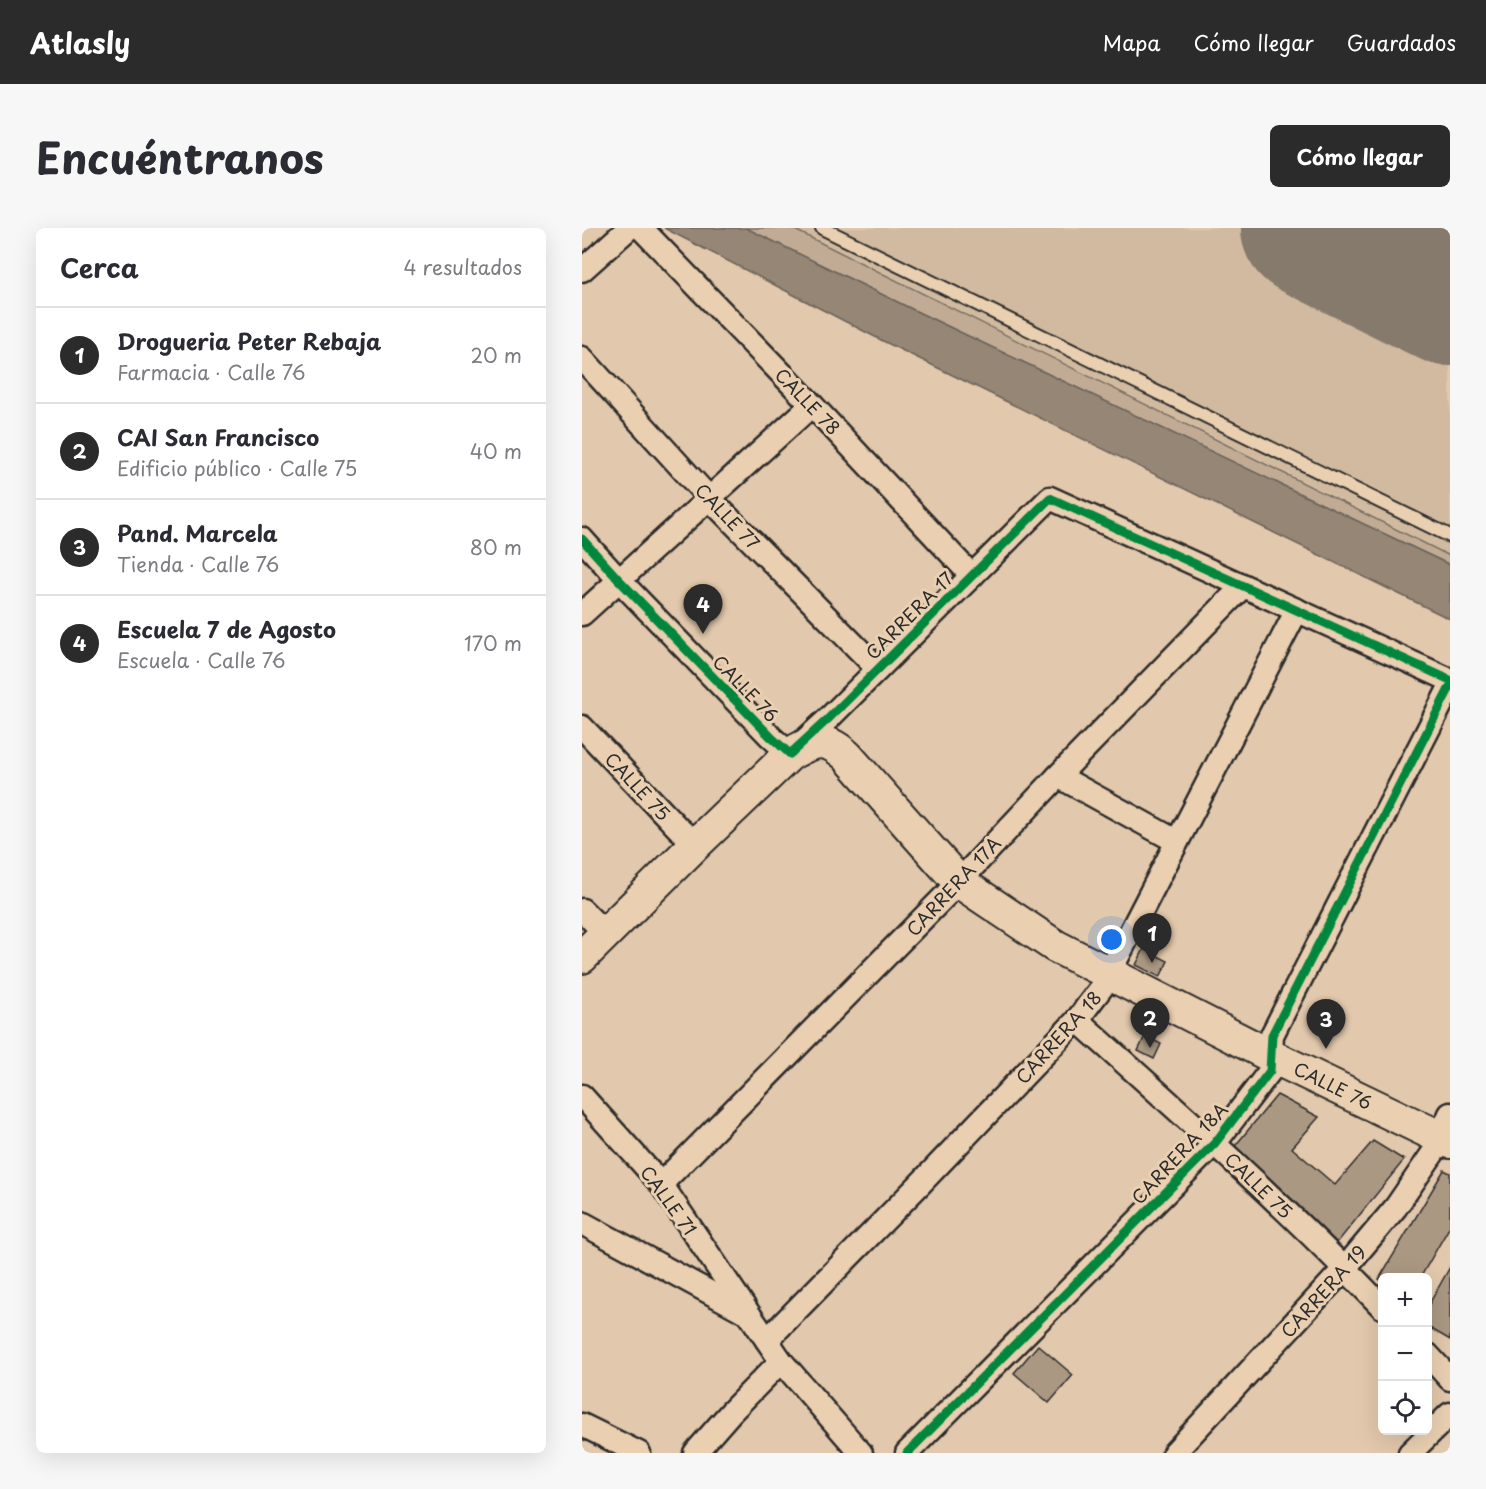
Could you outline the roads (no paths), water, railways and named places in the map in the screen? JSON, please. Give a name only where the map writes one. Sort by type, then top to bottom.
[{"type":"main road","name":"CALLE 76","points":[[790,754],[814,743],[834,744],[958,880],[1055,946],[1271,1056],[1447,1131]]},
{"type":"main road","name":"CARRERA 17","points":[[582,957],[790,754]]},
{"type":"street","points":[[582,270],[629,228]]},
{"type":"street","name":"CALLE 78","points":[[642,228],[972,576]]},
{"type":"street","name":"CALLE 77","points":[[582,358],[709,498],[878,669]]},
{"type":"street","points":[[582,614],[812,405]]},
{"type":"street","name":"CARRERA 17","points":[[790,754],[1050,498],[1243,586]]},
{"type":"street","name":"CALLE 76","points":[[582,539],[619,580],[790,754]]},
{"type":"street","points":[[1243,586],[1450,680]]},
{"type":"street","name":"CARRERA 17A","points":[[660,1184],[949,892],[958,880],[1243,586]]},
{"type":"street","name":"CARRERA 18","points":[[767,1340],[1077,1020],[1111,974],[1176,841],[1297,610]]},
{"type":"street","name":"CARRERA 18A","points":[[907,1453],[1215,1143],[1270,1071],[1272,1035],[1450,687]]},
{"type":"street","name":"CALLE 75","points":[[582,727],[696,844]]},
{"type":"street","points":[[1058,776],[1176,841]]},
{"type":"street","points":[[582,910],[606,934]]},
{"type":"street","name":"CALLE 75","points":[[1077,1020],[1215,1143],[1378,1302]]},
{"type":"street","name":"CALLE 71","points":[[582,1096],[660,1184],[781,1361],[861,1453]]},
{"type":"street","name":"CARRERA 19","points":[[1174,1453],[1345,1268],[1396,1207],[1447,1131]]},
{"type":"street","name":"CALLE 71","points":[[582,1223],[746,1312]]},
{"type":"street","points":[[1432,1359],[1450,1378]]},
{"type":"street","points":[[695,1453],[781,1361]]},
{"type":"street","points":[[1410,1453],[1450,1414]]},
{"type":"street","points":[[582,1425],[639,1453]]},
{"type":"lane","points":[[822,228],[1450,536]]},
{"type":"place","name":"Escuela 7 de Agosto","points":[[703,634]]},
{"type":"place","name":"Drogueria Peter Rebaja","points":[[1152,963]]},
{"type":"place","name":"CAI San Francisco","points":[[1150,1048]]},
{"type":"place","name":"Pand. Marcela","points":[[1326,1049]]}]
